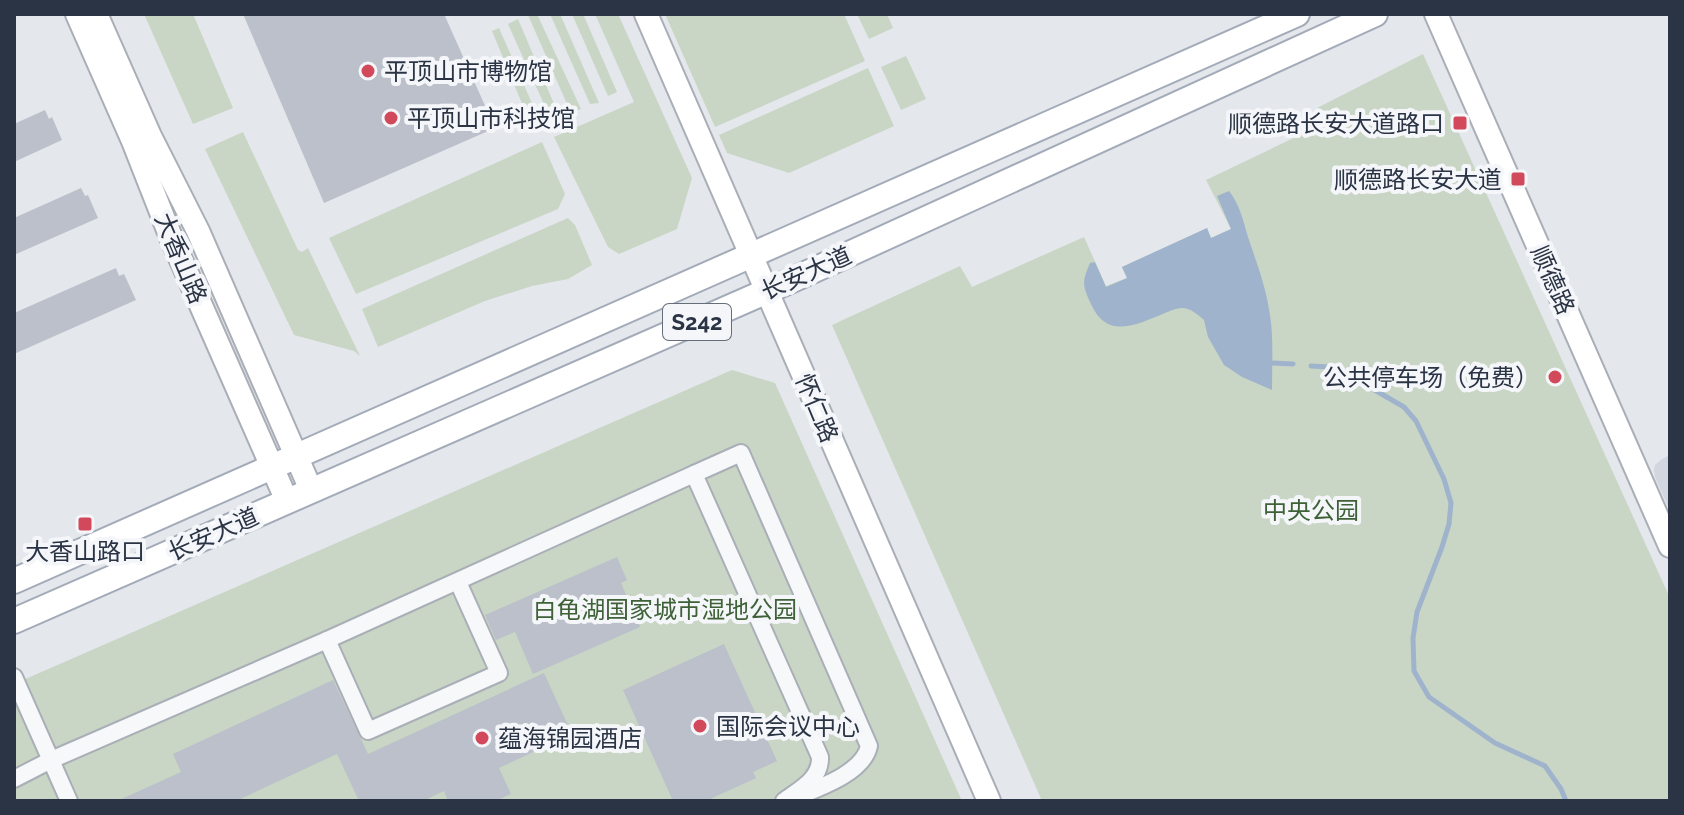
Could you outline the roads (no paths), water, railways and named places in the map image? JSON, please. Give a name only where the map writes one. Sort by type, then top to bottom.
[{"type":"main road","name":"长安大道","points":[[14,581],[1297,14]]},
{"type":"main road","name":"长安大道","points":[[14,621],[767,291],[1375,14]]},
{"type":"street","name":"大香山路","points":[[77,14],[287,501]]},
{"type":"street","name":"大香山路","points":[[96,14],[150,136],[198,231],[311,490]]},
{"type":"street","name":"怀仁路","points":[[646,14],[989,801]]},
{"type":"street","name":"顺德路","points":[[1436,14],[1670,546]]},
{"type":"street","points":[[14,779],[741,453],[869,746],[862,762],[852,771],[785,801]]},
{"type":"street","points":[[694,474],[820,757],[818,772],[812,780],[785,801]]},
{"type":"street","points":[[327,640],[368,731],[499,673],[458,582]]},
{"type":"street","points":[[14,677],[69,801]]},
{"type":"water","points":[[1229,191],[1241,213],[1267,300],[1271,319],[1272,390],[1224,365],[1208,337],[1204,320],[1191,310],[1178,308],[1133,325],[1114,326],[1098,315],[1085,288],[1084,279],[1090,263],[1095,262],[1106,287],[1127,278],[1122,267],[1207,228],[1211,238],[1231,229],[1217,196]]},
{"type":"waterway","points":[[1273,363],[1293,364]]},
{"type":"waterway","points":[[1311,366],[1329,367],[1404,407],[1416,421],[1444,479],[1451,503],[1449,524],[1417,612],[1413,638],[1414,671],[1429,697],[1495,743],[1545,766],[1566,801]]},
{"type":"place","name":"平顶山市博物馆","points":[[368,71]]},
{"type":"place","name":"平顶山市科技馆","points":[[391,118]]},
{"type":"place","name":"顺德路长安大道路口","points":[[1460,123]]},
{"type":"place","name":"顺德路长安大道","points":[[1518,179]]},
{"type":"place","name":"公共停车场（免费）","points":[[1555,377]]},
{"type":"place","name":"大香山路口","points":[[85,524]]},
{"type":"place","name":"国际会议中心","points":[[700,726]]},
{"type":"place","name":"蕴海锦园酒店","points":[[482,738]]},
{"type":"park label","name":"中央公园","points":[[1311,510]]},
{"type":"park label","name":"白龟湖国家城市湿地公园","points":[[665,609]]}]
